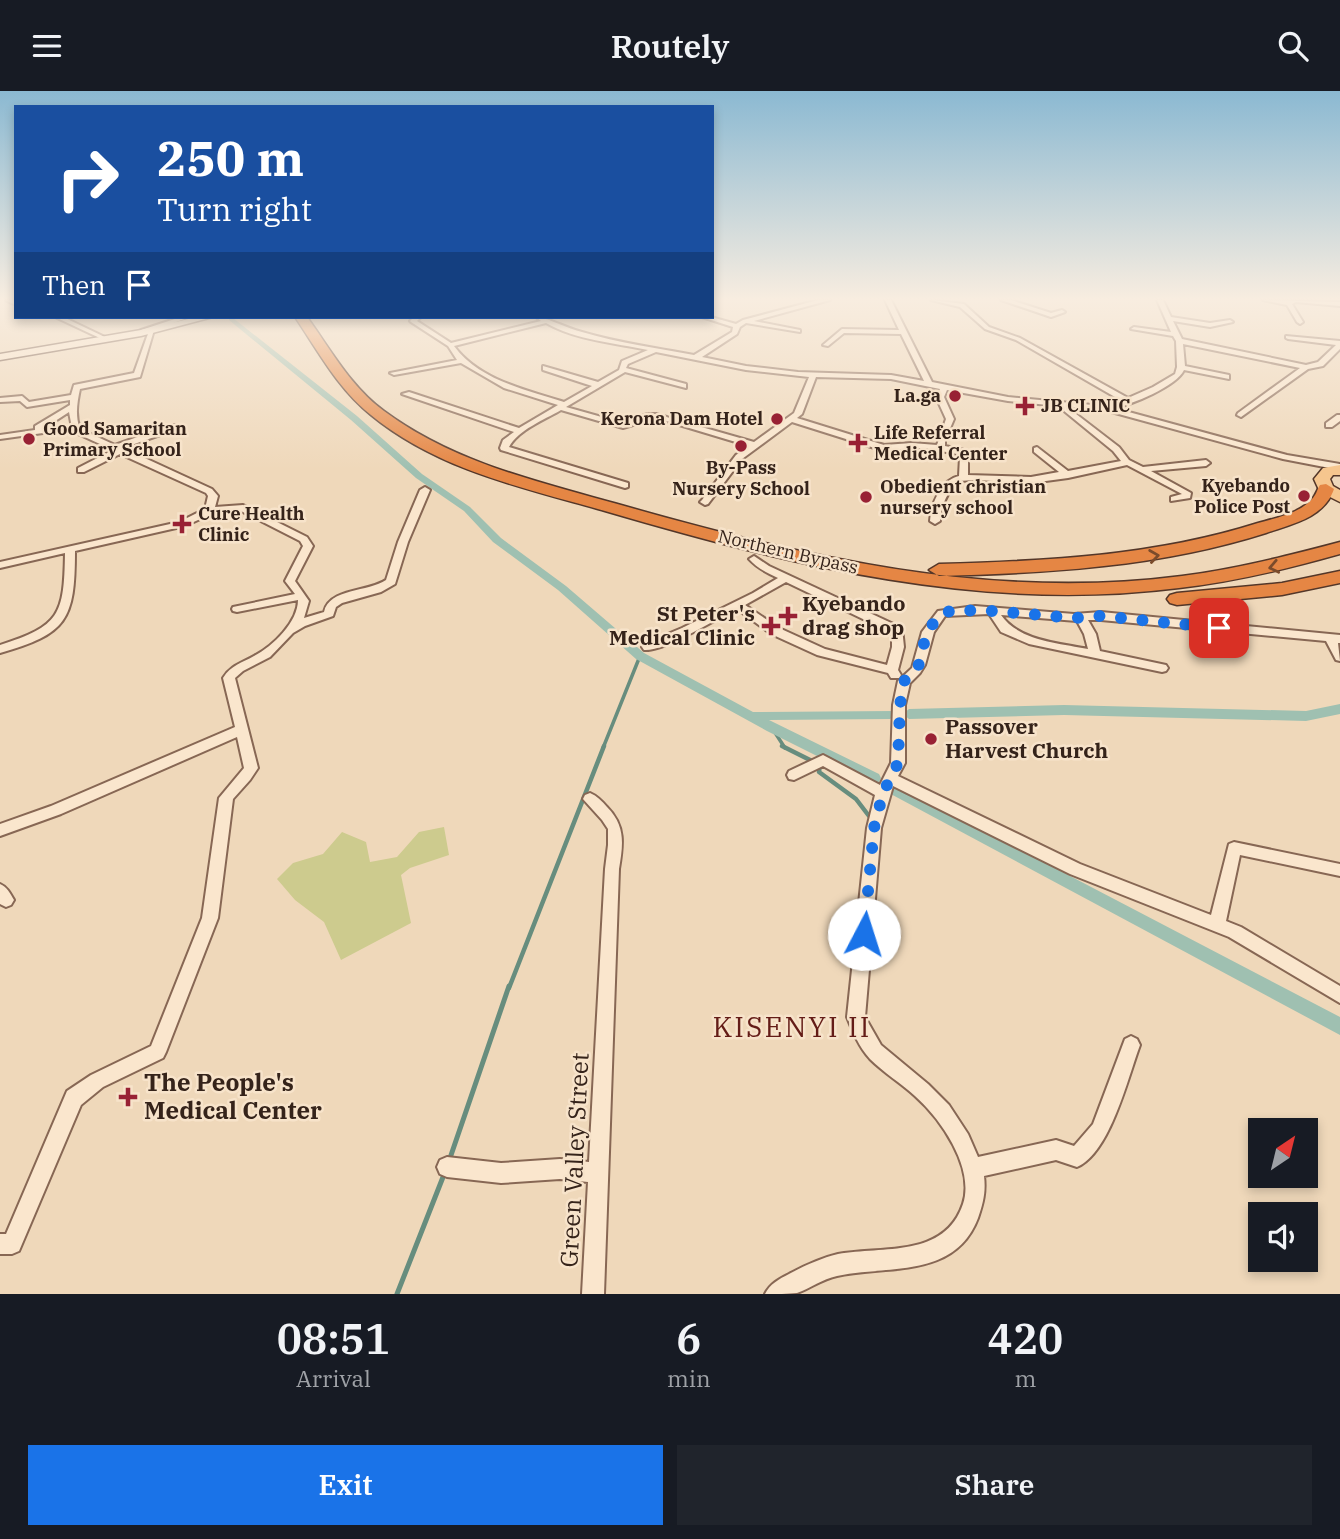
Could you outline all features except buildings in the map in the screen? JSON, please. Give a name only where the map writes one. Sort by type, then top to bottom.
[{"type":"highway","name":"Northern Bypass","points":[[327,356],[360,399],[394,425],[437,450],[505,476],[659,522],[793,556],[904,578],[1168,571],[1220,564],[1340,533]]},
{"type":"highway","name":"Northern Bypass","points":[[343,356],[377,398],[421,430],[477,456],[584,489],[782,543],[852,559],[998,587],[1116,589],[1180,584],[1281,566],[1340,548]]},
{"type":"highway","points":[[941,576],[1124,560],[1181,552],[1228,541],[1291,518],[1316,507],[1329,488]]},
{"type":"highway","points":[[941,576],[970,590],[1051,597],[1174,599],[1282,589],[1340,576]]},
{"type":"main road","points":[[1329,488],[1328,471],[1340,469]]},
{"type":"street","points":[[77,431],[74,425],[74,402],[77,387],[137,375],[143,356]]},
{"type":"street","points":[[458,356],[461,361],[508,386],[623,426],[656,416],[754,445]]},
{"type":"street","points":[[624,370],[621,367],[625,363],[640,356]]},
{"type":"street","points":[[685,356],[756,370],[884,377],[995,397],[1103,408],[1340,469]]},
{"type":"street","points":[[916,356],[929,384]]},
{"type":"street","points":[[1048,356],[1128,401]]},
{"type":"street","points":[[1103,408],[1128,401],[1170,381],[1178,375],[1181,367],[1180,356]]},
{"type":"street","points":[[1258,356],[1306,367],[1319,365],[1329,356]]},
{"type":"street","points":[[394,373],[461,361]]},
{"type":"street","points":[[1181,367],[1226,377]]},
{"type":"street","points":[[1241,415],[1306,367]]},
{"type":"street","points":[[545,368],[598,385]]},
{"type":"street","points":[[625,485],[504,448],[506,442],[624,370],[683,386]]},
{"type":"street","points":[[705,502],[732,464],[802,409],[813,375]]},
{"type":"street","points":[[942,448],[941,440],[950,419],[940,397],[945,387]]},
{"type":"street","points":[[405,394],[520,431]]},
{"type":"street","points":[[0,400],[22,398],[27,405],[74,402]]},
{"type":"street","points":[[29,433],[60,416],[74,402]]},
{"type":"street","points":[[1059,404],[1127,462],[1145,469],[1169,486],[1186,493],[1187,496],[1183,499],[1174,499]]},
{"type":"street","points":[[1340,417],[1329,425],[1340,429]]},
{"type":"street","points":[[790,419],[884,448],[897,445],[942,448],[964,454],[963,477]]},
{"type":"street","points":[[81,470],[118,449],[174,427]]},
{"type":"street","points":[[0,437],[77,431],[209,491],[213,496],[208,511]]},
{"type":"street","points":[[1037,450],[1068,475]]},
{"type":"street","points":[[1286,457],[1329,488]]},
{"type":"street","points":[[935,521],[934,513],[947,487],[952,481],[963,477],[1031,480],[1121,466],[1127,462]]},
{"type":"street","points":[[1145,469],[1206,463]]},
{"type":"street","points":[[0,1244],[12,1244],[74,1098],[97,1081],[157,1052],[210,918],[226,798],[251,768],[229,678],[234,670],[260,658],[301,623],[329,614],[331,605],[342,597],[382,587],[391,582],[403,542],[425,490]]},
{"type":"street","points":[[0,565],[167,529],[208,511],[240,507],[304,539],[308,546],[290,581],[302,596],[303,607],[280,643]]},
{"type":"street","points":[[0,649],[40,637],[60,621],[67,600],[71,549]]},
{"type":"street","points":[[754,559],[785,578],[898,631],[898,647],[892,670]]},
{"type":"street","points":[[648,647],[692,630],[708,618],[756,597],[785,578]]},
{"type":"street","points":[[237,608],[302,596]]},
{"type":"street","points":[[738,605],[775,631],[821,652],[892,670],[904,681]]},
{"type":"street","points":[[904,681],[913,676],[920,664],[927,634],[942,613],[955,610],[1336,639],[1340,657]]},
{"type":"street","points":[[993,611],[1002,626],[1013,633],[1050,646],[1163,669]]},
{"type":"street","points":[[1085,619],[1095,655]]},
{"type":"street","points":[[776,1294],[835,1265],[923,1254],[950,1245],[966,1226],[975,1199],[976,1183],[972,1168],[949,1122],[923,1091],[870,1049],[856,1017],[874,828],[900,747],[900,705],[904,681]]},
{"type":"street","points":[[0,830],[56,810],[242,729]]},
{"type":"street","points":[[794,775],[817,763],[888,786],[1075,869],[1217,924],[1340,995]]},
{"type":"street","name":"Green Valley Street","points":[[590,799],[610,817],[618,832],[612,869],[593,1294]]},
{"type":"street","points":[[1217,924],[1234,848],[1340,870]]},
{"type":"street","points":[[972,1168],[1056,1150],[1077,1157],[1100,1131],[1131,1045]]},
{"type":"street","points":[[447,1167],[487,1172],[560,1168],[597,1173]]},
{"type":"shaded area","points":[[444,827],[449,855],[410,868],[401,875],[411,923],[341,960],[324,922],[295,900],[277,879],[293,863],[323,854],[342,832],[366,842],[370,862],[397,857],[419,832]]},
{"type":"waterway","points":[[277,356],[354,418],[419,476],[467,509],[497,540],[562,588],[640,656],[772,728],[874,778]]},
{"type":"waterway","points":[[603,748],[640,656]]},
{"type":"waterway","points":[[909,714],[1064,710],[1306,716],[1340,709]]},
{"type":"waterway","points":[[754,716],[890,714]]},
{"type":"waterway","points":[[772,728],[785,747]]},
{"type":"waterway","points":[[509,988],[604,746]]},
{"type":"waterway","points":[[785,747],[820,765],[819,772],[856,799],[869,816]]},
{"type":"waterway","points":[[892,788],[1340,1026]]},
{"type":"waterway","points":[[449,1161],[509,986]]},
{"type":"waterway","points":[[397,1294],[445,1172]]},
{"type":"place","name":"La.ga","points":[[955,396]]},
{"type":"place","name":"JB CLINIC","points":[[1025,406]]},
{"type":"place","name":"Kerona Dam Hotel","points":[[777,419]]},
{"type":"place","name":"Good Samaritan Primary School","points":[[29,439]]},
{"type":"place","name":"Life Referral Medical Center","points":[[858,443]]},
{"type":"place","name":"By-Pass Nursery School","points":[[741,446]]},
{"type":"place","name":"Kyebando Police Post","points":[[1304,496]]},
{"type":"place","name":"Obedient christian nursery school","points":[[866,497]]},
{"type":"place","name":"Cure Health Clinic","points":[[182,524]]},
{"type":"place","name":"Kyebando drag shop","points":[[788,616]]},
{"type":"place","name":"St Peter's Medical Clinic","points":[[771,626]]},
{"type":"place","name":"Passover Harvest Church","points":[[931,739]]},
{"type":"place","name":"The People's Medical Center","points":[[128,1097]]},
{"type":"district","name":"KISENYI II","points":[[792,1027]]},
{"type":"route","points":[[864,934],[874,828],[883,793],[898,763],[900,705],[904,681],[913,676],[920,664],[927,634],[942,613],[955,610],[1074,618],[1101,616],[1138,622],[1219,628]]}]
